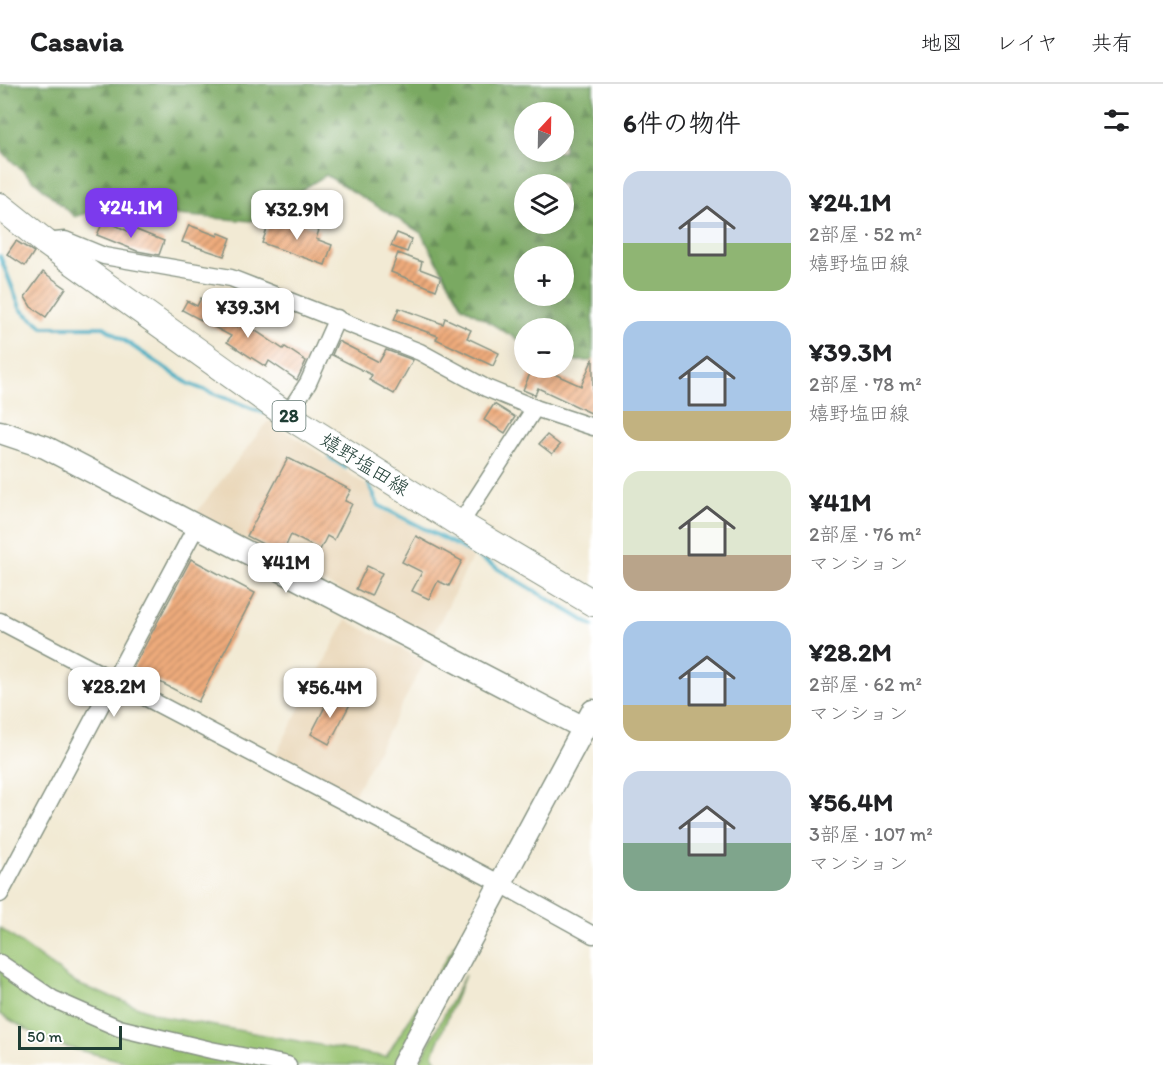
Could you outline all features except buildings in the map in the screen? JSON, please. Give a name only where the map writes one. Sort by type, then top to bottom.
[{"type":"main road","name":"嬉野塩田線","points":[[0,206],[45,242],[287,415],[460,524],[593,603]]},
{"type":"street","points":[[45,242],[65,240],[104,256],[231,278],[420,352],[486,388],[593,428]]},
{"type":"street","points":[[287,415],[308,383],[337,318]]},
{"type":"street","points":[[460,524],[535,408]]},
{"type":"street","points":[[0,432],[45,447],[588,720],[403,1065]]},
{"type":"street","points":[[0,894],[197,525]]},
{"type":"street","points":[[0,621],[501,884],[593,935]]},
{"type":"street","points":[[0,963],[52,999],[119,1028],[210,1050],[288,1065]]},
{"type":"shaded area","points":[[269,420],[369,487],[376,507],[473,556],[431,639],[195,514]]},
{"type":"shaded area","points":[[346,620],[425,661],[353,797],[275,756]]},
{"type":"green space","points":[[0,84],[593,84],[593,361],[574,361],[574,318],[514,318],[514,337],[462,306],[421,233],[326,175],[251,221],[100,209],[75,217],[3,153],[0,138]]},
{"type":"green space","points":[[472,917],[394,1065],[139,1065],[50,1043],[0,1014],[0,928],[77,984],[165,1017],[386,1057]]},
{"type":"green space","points":[[465,975],[433,1054],[439,1065],[418,1065]]},
{"type":"waterway","points":[[0,256],[21,310],[43,327],[104,327],[189,384],[264,413]]},
{"type":"waterway","points":[[329,457],[346,468]]},
{"type":"waterway","points":[[369,484],[378,505],[472,553],[593,626]]}]
